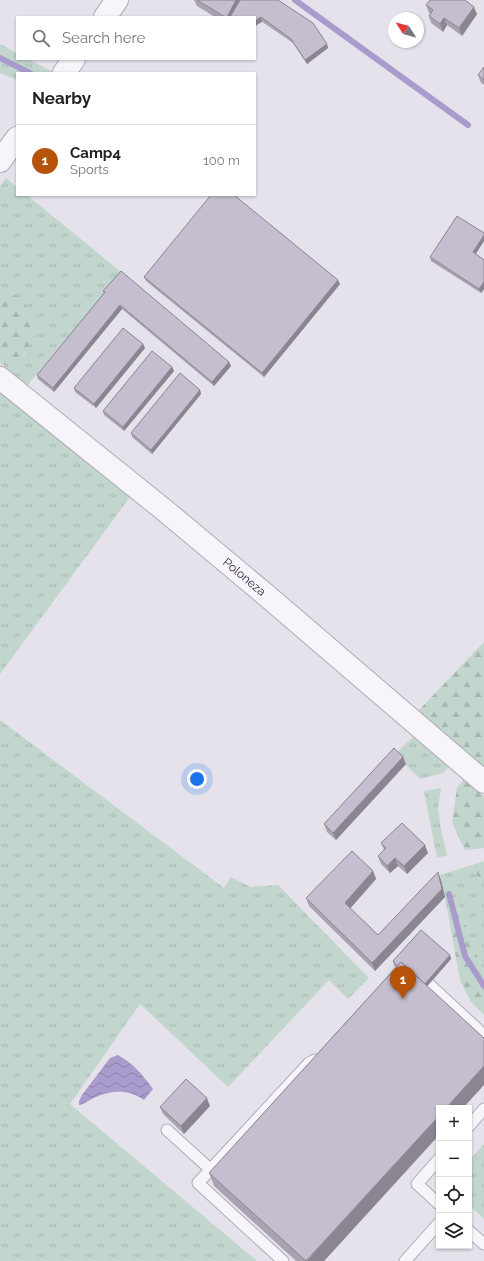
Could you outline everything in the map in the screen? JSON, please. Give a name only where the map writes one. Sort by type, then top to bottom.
[{"type":"street","points":[[106,16],[117,0]]},
{"type":"street","points":[[65,72],[73,60]]},
{"type":"street","points":[[0,161],[16,139]]},
{"type":"street","name":"Poloneza","points":[[0,378],[163,509],[484,782]]},
{"type":"lane","points":[[412,970],[484,1035]]},
{"type":"lane","points":[[283,1261],[198,1183],[309,1063],[327,1053]]},
{"type":"lane","points":[[472,1123],[484,1109]]},
{"type":"lane","points":[[168,1130],[210,1169]]},
{"type":"lane","points":[[436,1162],[417,1184],[436,1201]]},
{"type":"lane","points":[[405,1261],[436,1226]]},
{"type":"lane","points":[[472,1234],[484,1244]]},
{"type":"green space","points":[[0,44],[16,52],[16,60],[30,60],[53,72],[16,72],[16,80],[0,73]]},
{"type":"green space","points":[[6,178],[16,186],[16,196],[28,196],[121,272],[27,386],[0,363],[20,359],[26,353],[17,296],[0,288],[0,186]]},
{"type":"green space","points":[[0,288],[17,296],[39,320],[35,339],[20,360],[0,363]]},
{"type":"green space","points":[[0,393],[130,497],[0,674]]},
{"type":"green space","points":[[484,642],[484,768],[418,711]]},
{"type":"green space","points":[[0,720],[224,888],[231,877],[251,887],[278,885],[369,978],[348,999],[329,980],[228,1087],[140,1004],[70,1104],[257,1261],[0,1261]]},
{"type":"green space","points":[[416,734],[451,764],[443,773],[420,779],[395,754]]},
{"type":"green space","points":[[464,779],[484,796],[484,848],[465,850],[452,823],[457,788]]},
{"type":"green space","points":[[441,788],[438,808],[447,855],[437,858],[424,791]]},
{"type":"green space","points":[[484,861],[484,875],[478,878],[472,865]]},
{"type":"green space","points":[[472,865],[478,878],[484,875],[484,973],[455,894],[445,897],[440,875]]},
{"type":"green space","points":[[455,894],[484,973],[484,1015],[471,1002],[460,980],[445,897]]},
{"type":"green space","points":[[484,1144],[484,1219],[472,1208],[472,1158]]},
{"type":"water","points":[[118,1055],[129,1062],[153,1089],[144,1100],[138,1096],[126,1092],[114,1092],[102,1095],[79,1105],[82,1095],[110,1058]]},
{"type":"building","points":[[197,0],[236,0],[228,16],[223,16]]},
{"type":"building","points":[[240,0],[278,0],[313,23],[327,44],[305,60],[291,39],[261,17],[256,20],[256,16],[231,16]]},
{"type":"building","points":[[430,0],[465,0],[474,7],[459,28],[444,18],[440,24],[429,16],[433,10],[426,5]]},
{"type":"building","points":[[484,67],[484,80],[478,75]]},
{"type":"building","points":[[210,196],[235,196],[338,280],[262,373],[144,277]]},
{"type":"building","points":[[457,216],[484,233],[473,252],[484,260],[484,282],[479,289],[430,257]]},
{"type":"building","points":[[121,271],[229,362],[212,382],[120,305],[53,388],[37,375],[105,292],[103,291]]},
{"type":"building","points":[[123,328],[143,344],[94,404],[74,388]]},
{"type":"building","points":[[152,351],[172,367],[123,427],[103,411]]},
{"type":"building","points":[[180,373],[200,390],[151,450],[131,433]]},
{"type":"building","points":[[394,748],[403,757],[333,833],[324,824]]},
{"type":"building","points":[[402,823],[425,845],[404,866],[395,858],[387,866],[378,856],[386,848],[381,843]]},
{"type":"building","points":[[352,851],[373,871],[345,903],[378,935],[438,872],[442,889],[372,963],[306,898]]},
{"type":"building","points":[[421,930],[450,955],[425,984],[401,962],[397,966],[393,961]]},
{"type":"building","points":[[401,962],[484,1038],[484,1066],[449,1105],[436,1105],[436,1119],[306,1261],[209,1173]]},
{"type":"building","points":[[186,1079],[207,1098],[181,1126],[160,1107]]},
{"type":"waterway","points":[[295,0],[468,125]]},
{"type":"waterway","points":[[0,58],[28,72]]},
{"type":"waterway","points":[[449,894],[465,956],[484,986]]},
{"type":"place","name":"Camp4","points":[[403,999]]}]
